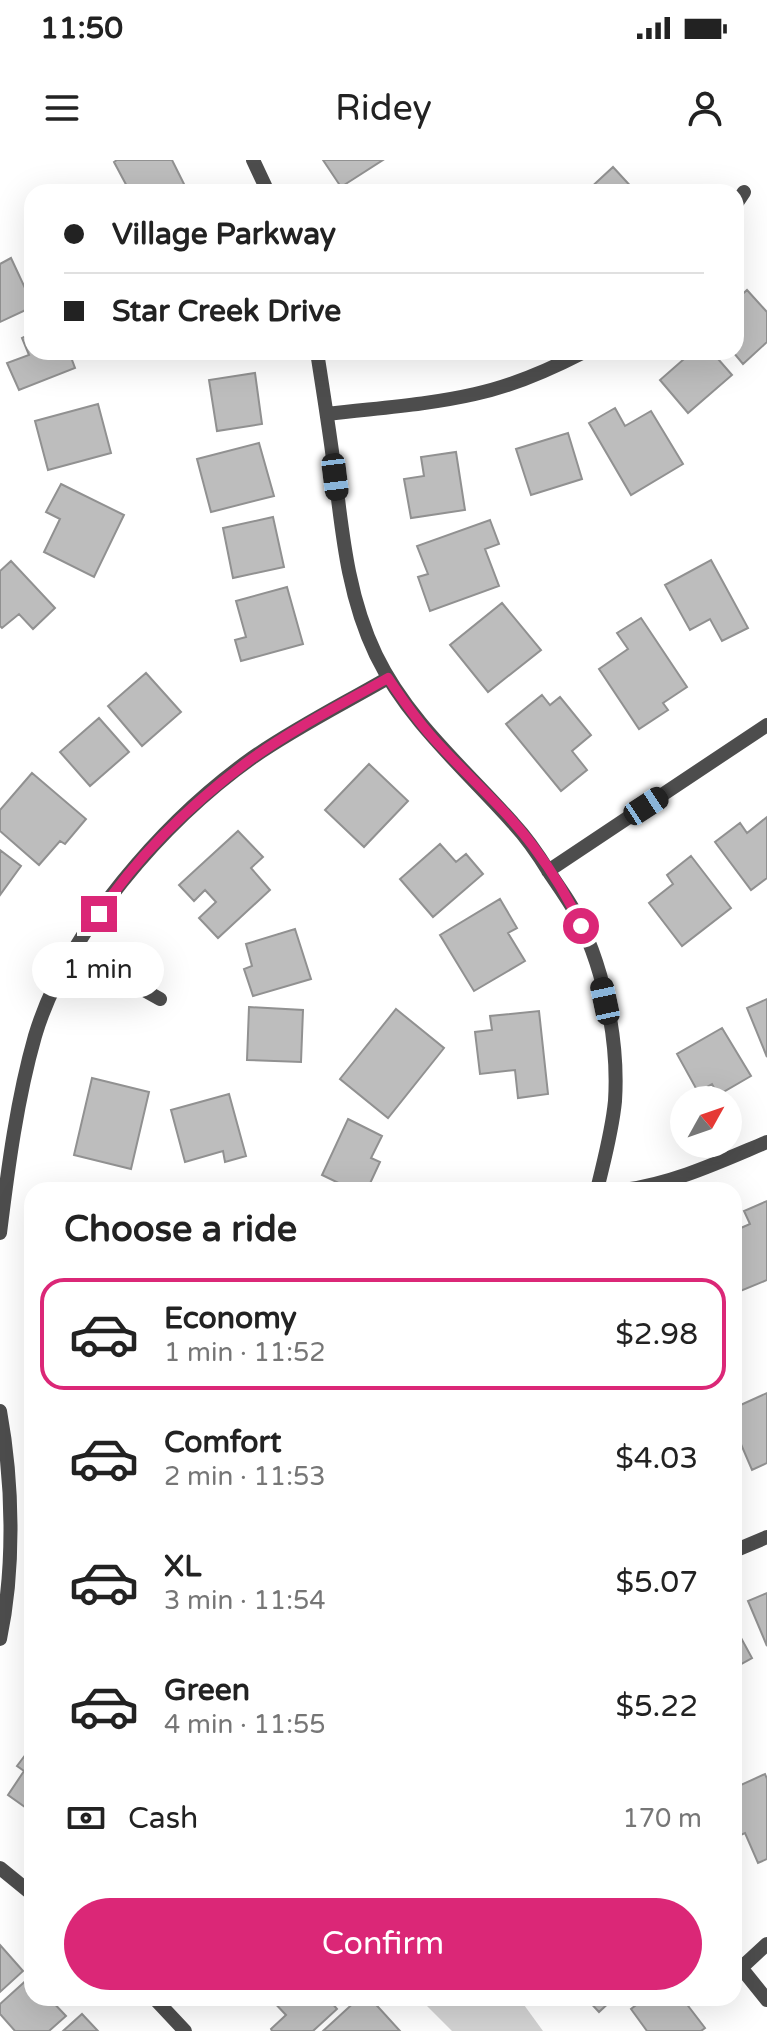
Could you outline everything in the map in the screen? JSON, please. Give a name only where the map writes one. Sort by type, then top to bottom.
[{"type":"street","points":[[253,160],[264,184]]},
{"type":"street","points":[[318,360],[350,580],[360,617],[375,653],[408,708],[525,836],[573,908],[589,944],[610,1020],[614,1060],[615,1099],[610,1138],[599,1182]]},
{"type":"street","points":[[328,414],[476,394],[517,382],[569,360]]},
{"type":"street","points":[[0,1233],[2,1201],[36,1035],[51,996],[74,951],[111,896],[153,845],[201,799],[252,759],[388,678]]},
{"type":"street","points":[[548,871],[767,725]]},
{"type":"street","points":[[74,951],[160,999]]},
{"type":"street","points":[[665,1182],[767,1142]]},
{"type":"street","points":[[0,1411],[10,1497],[9,1551],[0,1639]]},
{"type":"street","points":[[742,1548],[767,1537]]},
{"type":"street","points":[[0,1868],[24,1888]]},
{"type":"street","points":[[742,1960],[767,1944]]},
{"type":"street","points":[[742,1968],[767,2000]]},
{"type":"street","points":[[162,2006],[185,2031]]},
{"type":"shaded area","points":[[427,2006],[525,2006],[543,2031],[452,2031]]},
{"type":"building","points":[[172,160],[184,184],[126,184],[114,162]]},
{"type":"building","points":[[323,160],[383,160],[346,184],[339,184]]},
{"type":"building","points":[[613,167],[629,184],[595,184]]},
{"type":"building","points":[[11,258],[24,286],[24,311],[0,322],[0,264]]},
{"type":"building","points":[[747,290],[767,312],[767,342],[743,364],[740,360],[744,360],[744,293]]},
{"type":"building","points":[[24,357],[24,360],[72,360],[75,368],[19,390],[7,363]]},
{"type":"building","points":[[683,360],[719,360],[732,375],[688,413],[660,380]]},
{"type":"building","points":[[255,373],[262,424],[217,431],[209,380]]},
{"type":"building","points":[[98,404],[111,453],[48,470],[35,421]]},
{"type":"building","points":[[615,408],[625,426],[651,411],[683,464],[631,495],[589,423]]},
{"type":"building","points":[[568,433],[582,479],[531,495],[516,449]]},
{"type":"building","points":[[259,443],[274,496],[211,512],[197,459]]},
{"type":"building","points":[[456,452],[465,510],[411,518],[404,479],[424,476],[421,457]]},
{"type":"building","points":[[61,484],[124,515],[94,577],[44,552],[60,519],[46,512]]},
{"type":"building","points":[[273,517],[284,567],[233,578],[223,528]]},
{"type":"building","points":[[490,520],[499,544],[485,549],[499,586],[430,611],[418,577],[428,574],[417,546]]},
{"type":"building","points":[[711,560],[748,628],[722,641],[710,619],[690,630],[665,585]]},
{"type":"building","points":[[11,561],[55,608],[33,629],[19,614],[2,628],[0,626],[0,571]]},
{"type":"building","points":[[287,587],[303,644],[241,661],[235,640],[246,637],[236,601]]},
{"type":"building","points":[[502,603],[541,650],[488,692],[450,645]]},
{"type":"building","points":[[641,618],[687,687],[663,703],[668,710],[639,729],[599,669],[628,649],[617,633]]},
{"type":"building","points":[[146,673],[181,712],[142,746],[108,706]]},
{"type":"building","points":[[542,695],[550,705],[560,697],[591,735],[572,751],[587,770],[561,791],[506,724]]},
{"type":"building","points":[[99,718],[129,752],[90,786],[60,752]]},
{"type":"building","points":[[369,764],[408,801],[364,847],[325,810]]},
{"type":"building","points":[[32,773],[86,819],[65,844],[60,841],[39,865],[0,831],[0,810]]},
{"type":"building","points":[[767,817],[767,878],[751,890],[715,842],[740,823],[747,833]]},
{"type":"building","points":[[238,831],[263,857],[251,868],[270,890],[218,938],[199,918],[216,902],[205,890],[194,901],[179,885]]},
{"type":"building","points":[[440,844],[456,862],[466,854],[483,874],[433,917],[400,879]]},
{"type":"building","points":[[0,850],[21,866],[0,895]]},
{"type":"building","points":[[691,856],[731,908],[682,946],[649,903],[673,884],[667,875]]},
{"type":"building","points":[[500,899],[517,928],[508,933],[525,961],[474,991],[440,935]]},
{"type":"building","points":[[295,929],[311,979],[253,996],[244,969],[252,966],[246,944]]},
{"type":"building","points":[[767,999],[767,1057],[747,1008]]},
{"type":"building","points":[[249,1007],[303,1010],[301,1062],[247,1060]]},
{"type":"building","points":[[396,1009],[444,1048],[388,1118],[340,1079]]},
{"type":"building","points":[[539,1011],[548,1094],[518,1098],[515,1070],[480,1074],[475,1032],[492,1030],[490,1016]]},
{"type":"building","points":[[722,1028],[751,1076],[734,1086],[695,1086],[677,1054]]},
{"type":"building","points":[[92,1078],[149,1092],[131,1169],[74,1155]]},
{"type":"building","points":[[229,1094],[246,1156],[225,1162],[223,1151],[185,1162],[171,1110]]},
{"type":"building","points":[[348,1119],[382,1136],[371,1158],[380,1162],[371,1182],[336,1182],[322,1175]]},
{"type":"building","points":[[767,1201],[767,1280],[742,1290],[742,1228],[750,1224],[744,1211]]},
{"type":"building","points":[[767,1393],[767,1463],[752,1470],[742,1447],[742,1404]]},
{"type":"building","points":[[767,1593],[767,1646],[748,1601]]},
{"type":"building","points":[[742,1640],[752,1658],[742,1664]]},
{"type":"building","points":[[24,1757],[24,1771],[17,1766]]},
{"type":"building","points":[[24,1771],[24,1806],[8,1795]]},
{"type":"building","points":[[765,1774],[767,1859],[758,1863],[745,1833],[742,1834],[742,1785]]},
{"type":"building","points":[[0,1945],[23,1971],[0,1992]]},
{"type":"building","points":[[24,1982],[24,2006],[57,2006],[66,2016],[49,2031],[15,2031],[0,2014],[0,2004]]},
{"type":"building","points":[[278,2006],[335,2006],[337,2009],[313,2031],[272,2031],[286,2015]]},
{"type":"building","points":[[350,2006],[377,2006],[400,2031],[323,2031]]},
{"type":"building","points":[[635,2006],[688,2006],[705,2028],[701,2031],[647,2031],[631,2009]]},
{"type":"building","points":[[82,2014],[98,2031],[63,2031]]},
{"type":"route","points":[[99,914],[153,845],[201,799],[252,759],[388,678],[433,738],[534,847],[581,926]]}]
